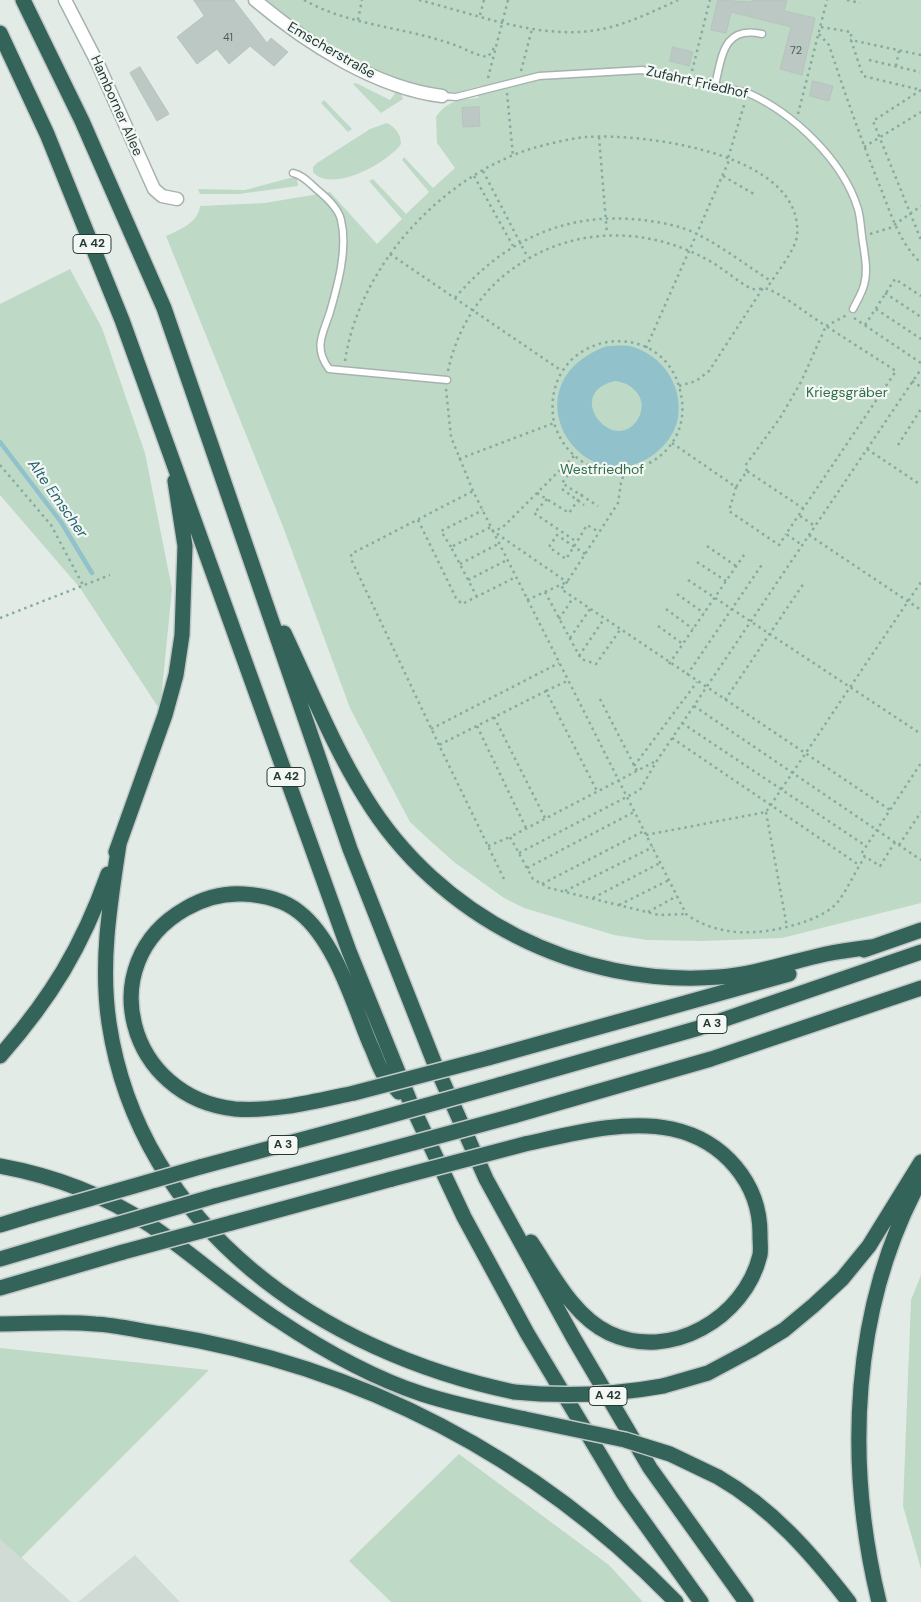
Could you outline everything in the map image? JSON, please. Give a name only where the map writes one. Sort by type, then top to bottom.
[{"type":"highway","name":"A 42","points":[[24,0],[82,121],[164,308],[350,849],[384,940],[434,1062],[486,1179],[573,1337],[650,1468],[746,1602]]},
{"type":"highway","name":"A 42","points":[[0,33],[47,134],[84,225],[169,448],[349,951],[411,1104],[464,1217],[527,1333],[622,1493],[701,1602]]},
{"type":"highway","points":[[0,1056],[32,1020],[67,968],[89,925],[165,715],[176,675],[182,635],[185,546],[169,448]]},
{"type":"highway","points":[[253,570],[364,796],[386,828],[415,864],[451,895],[484,919],[524,941],[569,959],[612,970],[658,976],[693,978],[740,975],[826,954],[871,947]]},
{"type":"highway","points":[[119,844],[106,939],[105,982],[109,1023],[117,1064],[132,1110],[155,1155],[186,1201],[220,1242],[249,1269],[326,1322],[378,1348],[429,1369],[466,1381],[514,1392],[576,1396],[622,1393],[663,1386],[708,1372],[751,1350],[784,1330],[842,1279],[869,1246],[921,1162]]},
{"type":"highway","points":[[411,1104],[384,1075],[334,959],[320,934],[294,909],[265,896],[222,895],[193,904],[170,918],[159,929],[144,952],[137,966],[131,1004],[138,1040],[145,1055],[167,1080],[182,1091],[205,1102],[235,1109],[292,1106],[354,1093],[488,1058],[822,965],[921,930]]},
{"type":"highway","name":"A 3","points":[[0,1225],[698,1028],[921,952]]},
{"type":"highway","name":"A 3","points":[[0,1259],[215,1196],[513,1116],[711,1059],[921,988]]},
{"type":"highway","points":[[0,1288],[122,1252],[525,1144],[584,1132],[634,1126],[671,1128],[696,1136],[721,1151],[742,1173],[757,1204],[760,1227],[760,1254],[751,1280],[734,1304],[708,1327],[681,1338],[665,1341],[635,1341],[619,1337],[597,1326],[575,1306],[486,1179]]},
{"type":"highway","points":[[0,1166],[42,1174],[77,1186],[113,1203],[151,1226],[276,1319],[361,1369],[420,1394],[446,1402],[634,1443],[670,1454],[718,1477],[738,1488],[774,1517],[807,1549],[849,1602]]},
{"type":"highway","points":[[879,1602],[870,1564],[862,1504],[859,1451],[865,1352],[876,1294],[891,1245],[921,1179]]},
{"type":"highway","points":[[0,1324],[94,1324],[196,1340],[267,1356],[366,1391],[434,1422],[489,1452],[553,1494],[615,1543],[676,1602]]},
{"type":"street","name":"Hamborner Allee","points":[[65,0],[97,62],[154,189],[162,196],[177,199]]},
{"type":"street","name":"Emscherstraße","points":[[255,0],[281,22],[363,72],[391,84],[423,94],[442,96]]},
{"type":"lane","points":[[715,85],[724,48],[728,42],[742,34],[752,32],[762,34]]},
{"type":"lane","name":"Zufahrt Friedhof","points":[[442,96],[456,97],[539,76],[578,72],[642,70],[715,85],[761,99],[810,136],[844,178],[858,209],[866,269],[864,284],[853,309]]},
{"type":"lane","points":[[293,173],[304,178],[324,196],[341,220],[344,250],[334,298],[323,326],[320,342],[322,360],[329,370],[447,380]]},
{"type":"path","points":[[304,0],[358,20],[449,42],[477,56],[488,57],[494,48]]},
{"type":"path","points":[[358,20],[362,0]]},
{"type":"path","points":[[419,0],[532,29],[564,32],[609,28],[678,0]]},
{"type":"path","points":[[480,15],[484,0]]},
{"type":"path","points":[[486,90],[494,48],[508,0]]},
{"type":"path","points":[[690,80],[710,0]]},
{"type":"path","points":[[795,123],[828,0]]},
{"type":"path","points":[[847,0],[860,3]]},
{"type":"path","points":[[821,27],[851,32],[851,40],[862,76],[921,90]]},
{"type":"path","points":[[518,81],[532,29]]},
{"type":"path","points":[[819,34],[829,45],[864,147],[895,222],[908,248],[921,262]]},
{"type":"path","points":[[851,40],[921,56]]},
{"type":"path","points":[[896,66],[899,51]]},
{"type":"path","points":[[869,60],[920,72]]},
{"type":"path","points":[[506,84],[513,156]]},
{"type":"path","points":[[921,90],[873,121],[878,138],[921,240]]},
{"type":"path","points":[[646,348],[723,176],[743,107]]},
{"type":"path","points":[[864,147],[921,112]]},
{"type":"path","points":[[599,137],[607,234]]},
{"type":"path","points":[[344,370],[348,341],[360,305],[375,275],[390,254],[427,214],[474,176],[513,156],[556,143],[599,137],[646,139],[678,143],[728,158],[760,175],[777,188],[794,214],[797,238],[771,281],[709,370],[696,381],[679,386]]},
{"type":"path","points":[[483,171],[528,258]]},
{"type":"path","points":[[474,176],[513,246]]},
{"type":"path","points":[[723,176],[754,194]]},
{"type":"path","points":[[862,236],[890,228],[895,222],[921,206]]},
{"type":"path","points":[[455,298],[473,277],[520,242],[552,228],[606,218],[654,221],[696,233],[771,281]]},
{"type":"path","points":[[917,234],[921,232]]},
{"type":"path","points":[[747,471],[736,487],[729,511],[778,544],[800,516],[896,371],[765,288],[752,289],[709,260],[689,250],[645,238],[607,234],[565,242],[528,258],[495,283],[473,311],[455,345],[445,390],[451,437],[459,459],[558,663],[686,914],[705,926],[731,932],[772,931],[787,927],[818,917],[836,904],[865,857]]},
{"type":"path","points":[[390,254],[562,371]]},
{"type":"path","points":[[865,325],[895,279],[921,296]]},
{"type":"path","points":[[885,293],[921,317]]},
{"type":"path","points":[[876,309],[921,339]]},
{"type":"path","points":[[804,509],[747,471],[745,466],[780,418],[801,382],[820,333],[826,326],[848,314],[921,363]]},
{"type":"path","points":[[632,471],[602,470],[574,456],[561,440],[554,423],[552,400],[562,371],[578,354],[599,344],[623,341],[646,348],[668,365],[679,386],[682,399],[682,417],[672,443],[659,458],[624,477],[618,503],[561,589],[724,701],[890,810]]},
{"type":"path","points":[[518,853],[640,790],[682,723],[921,369]]},
{"type":"path","points":[[912,381],[921,387]]},
{"type":"path","points":[[898,445],[921,409]]},
{"type":"path","points":[[459,459],[554,423]]},
{"type":"path","points":[[672,443],[736,487]]},
{"type":"path","points":[[866,449],[921,485]]},
{"type":"path","points":[[493,531],[502,528],[574,456]]},
{"type":"path","points":[[0,465],[51,525],[84,587]]},
{"type":"path","points":[[568,475],[562,483],[598,506]]},
{"type":"path","points":[[562,489],[584,505]]},
{"type":"path","points":[[473,491],[351,554],[352,561],[504,879]]},
{"type":"path","points":[[537,493],[569,513],[582,494]]},
{"type":"path","points":[[547,499],[534,514],[577,542]]},
{"type":"path","points":[[477,597],[442,531],[483,510]]},
{"type":"path","points":[[800,516],[815,526]]},
{"type":"path","points":[[418,520],[456,598],[462,604],[516,577]]},
{"type":"path","points":[[585,554],[574,547],[557,535],[549,547],[566,559],[574,547],[587,526],[599,532]]},
{"type":"path","points":[[451,547],[491,527]]},
{"type":"path","points":[[493,531],[566,582]]},
{"type":"path","points":[[786,534],[802,545]]},
{"type":"path","points":[[808,535],[921,610]]},
{"type":"path","points":[[460,564],[499,543]]},
{"type":"path","points":[[707,546],[736,566]]},
{"type":"path","points":[[669,664],[746,552]]},
{"type":"path","points":[[468,580],[507,560]]},
{"type":"path","points":[[697,562],[726,582]]},
{"type":"path","points":[[687,675],[763,563]]},
{"type":"path","points":[[0,618],[84,587],[110,575]]},
{"type":"path","points":[[688,580],[921,734]]},
{"type":"path","points":[[527,600],[566,582]]},
{"type":"path","points":[[787,927],[766,812],[921,582]]},
{"type":"path","points":[[724,701],[804,583]]},
{"type":"path","points":[[545,592],[579,656],[587,663],[596,664],[620,630]]},
{"type":"path","points":[[677,594],[704,613]]},
{"type":"path","points":[[559,619],[573,598]]},
{"type":"path","points":[[570,638],[590,609]]},
{"type":"path","points":[[666,609],[693,628]]},
{"type":"path","points":[[579,656],[604,619]]},
{"type":"path","points":[[658,626],[683,644]]},
{"type":"path","points":[[431,728],[558,663]]},
{"type":"path","points":[[439,745],[567,681]]},
{"type":"path","points":[[634,766],[697,682]]},
{"type":"path","points":[[546,690],[597,791]]},
{"type":"path","points":[[600,699],[637,771]]},
{"type":"path","points":[[694,706],[921,860]]},
{"type":"path","points":[[494,717],[545,818]]},
{"type":"path","points":[[682,723],[866,846]]},
{"type":"path","points":[[477,726],[526,828]]},
{"type":"path","points":[[672,738],[860,865]]},
{"type":"path","points":[[488,846],[510,837],[656,762]]},
{"type":"path","points":[[896,842],[880,866],[861,854],[921,763]]},
{"type":"path","points":[[527,868],[634,812]]},
{"type":"path","points":[[646,835],[766,812]]},
{"type":"path","points":[[899,845],[921,812]]},
{"type":"path","points":[[542,884],[644,831]]},
{"type":"path","points":[[510,837],[533,879],[542,884],[563,892],[659,915],[686,914]]},
{"type":"path","points":[[563,892],[652,847]]},
{"type":"path","points":[[592,898],[660,863]]},
{"type":"path","points":[[619,905],[669,880]]},
{"type":"path","points":[[648,912],[677,896]]},
{"type":"shaded area","points":[[0,1538],[71,1602],[0,1602]]},
{"type":"shaded area","points":[[135,1555],[180,1602],[78,1602]]},
{"type":"green space","name":"Westfriedhof","points":[[260,0],[921,0],[921,903],[782,938],[703,941],[647,940],[614,935],[524,908],[504,898],[454,862],[410,822],[350,708],[282,524],[166,236],[192,221],[196,217],[200,206],[265,203],[330,192],[377,244],[402,219],[369,181],[373,179],[406,214],[429,192],[402,160],[404,157],[433,188],[455,168],[437,143],[436,117],[449,104],[478,98],[480,86],[458,92],[433,92],[378,75],[283,20]]},
{"type":"green space","points":[[356,83],[390,100],[396,92],[401,93],[403,99],[381,113],[353,84]]},
{"type":"green space","points":[[324,100],[352,129],[348,132],[321,103]]},
{"type":"green space","points":[[387,123],[397,131],[401,144],[394,152],[372,167],[345,178],[333,180],[321,178],[313,172],[313,167],[317,163],[370,129]]},
{"type":"green space","points":[[290,178],[297,178],[298,186],[239,194],[200,194],[198,189],[245,190]]},
{"type":"green space","points":[[70,269],[102,328],[145,453],[172,589],[160,710],[80,588],[0,495],[0,304]]},
{"type":"green space","points":[[921,1275],[921,1569],[903,1506],[911,1300]]},
{"type":"green space","points":[[0,1348],[209,1370],[21,1558],[0,1539]]},
{"type":"green space","points":[[459,1454],[609,1565],[643,1602],[391,1602],[349,1561]]},
{"type":"water","points":[[607,346],[630,346],[652,356],[661,364],[673,383],[679,406],[674,430],[660,449],[650,457],[624,467],[599,464],[579,451],[564,432],[558,409],[561,385],[577,363]],"holes":[[[615,381],[622,382],[634,389],[641,399],[642,405],[638,419],[628,429],[617,431],[606,427],[598,419],[593,408],[593,397],[600,388]]]},
{"type":"building","points":[[194,0],[234,0],[267,43],[271,38],[288,52],[274,66],[250,46],[229,64],[217,49],[197,64],[177,37],[204,16]]},
{"type":"building","points":[[718,0],[751,2],[752,0],[787,0],[784,11],[815,18],[802,75],[780,69],[791,27],[731,12],[726,33],[711,30]]},
{"type":"building","points":[[673,47],[693,52],[689,66],[670,61]]},
{"type":"building","points":[[140,67],[169,114],[157,121],[130,73]]},
{"type":"building","points":[[813,81],[833,86],[829,101],[810,96]]},
{"type":"building","points":[[479,107],[480,126],[463,127],[462,108]]},
{"type":"waterway","name":"Alte Emscher","points":[[0,442],[61,522],[92,573]]},
{"type":"park label","name":"Kriegsgräber","points":[[847,393]]}]
